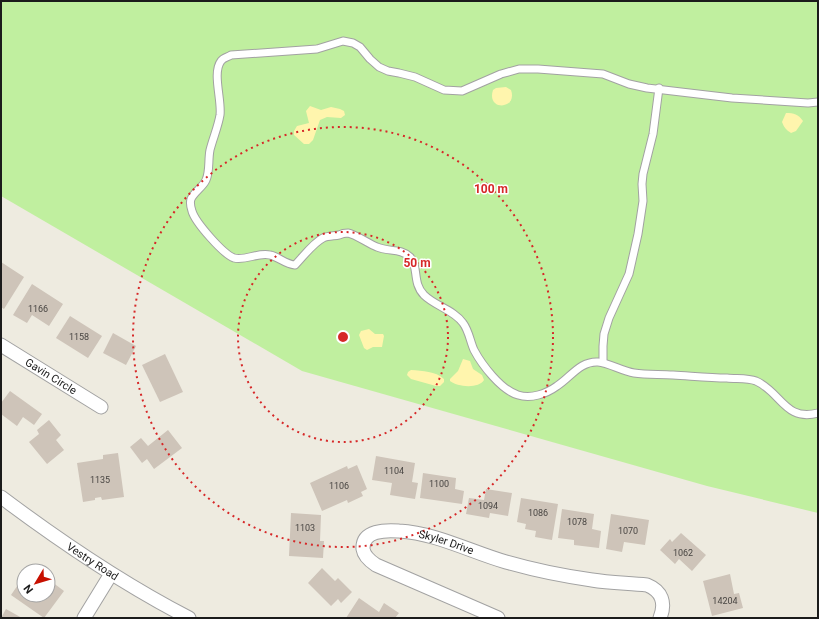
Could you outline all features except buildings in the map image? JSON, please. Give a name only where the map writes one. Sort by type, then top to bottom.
[{"type":"street","name":"Gavin Circle","points":[[1,345],[101,407]]},
{"type":"street","name":"Vestry Road","points":[[1,497],[44,529],[111,574],[190,618]]},
{"type":"street","name":"Skyler Drive","points":[[498,618],[376,565],[370,561],[364,551],[363,545],[366,538],[379,531],[410,532],[500,561],[547,572],[592,580],[647,585],[653,588],[661,597],[664,607],[660,618]]},
{"type":"street","points":[[84,618],[111,574]]},
{"type":"lane","points":[[818,102],[808,103],[732,98],[659,88],[647,88],[629,84],[603,74],[532,69],[519,69],[501,74],[462,91],[444,90],[415,77],[388,72],[375,63],[360,47],[353,43],[343,42],[317,49],[231,55],[221,61],[217,71],[221,103],[220,116],[210,150],[207,179],[192,198],[191,204],[192,212],[202,228],[228,254],[235,258],[264,254],[271,255],[290,265],[295,265],[323,238],[348,233],[377,247],[385,250],[394,250],[411,257],[415,265],[417,285],[423,294],[432,302],[451,312],[463,323],[474,349],[483,364],[506,388],[517,395],[527,397],[538,395],[558,386],[568,376],[587,363],[603,362],[627,371],[646,374],[756,381],[767,388],[784,406],[792,412],[802,415],[818,413]]},
{"type":"lane","points":[[603,362],[604,334],[630,274],[643,201],[642,184],[653,134],[659,88]]},
{"type":"green space","points":[[1,1],[818,1],[818,513],[707,486],[302,371],[1,196]]},
{"type":"sand","points":[[506,87],[511,90],[512,97],[510,101],[507,104],[497,105],[492,97],[493,90],[496,88]]},
{"type":"sand","points":[[310,106],[321,110],[331,107],[340,109],[344,111],[345,115],[341,118],[327,117],[320,120],[313,140],[309,144],[304,144],[294,135],[294,131],[297,126],[309,123],[306,111]]},
{"type":"sand","points":[[786,113],[796,114],[803,121],[796,131],[791,133],[785,128],[782,122]]},
{"type":"sand","points":[[369,329],[375,334],[383,334],[382,347],[373,347],[367,350],[364,348],[359,335],[361,331]]},
{"type":"sand","points":[[463,359],[470,361],[473,369],[482,375],[484,380],[478,385],[463,386],[450,381],[450,379],[458,371]]},
{"type":"sand","points":[[411,370],[433,373],[444,379],[444,382],[440,386],[436,386],[411,379],[407,375]]}]
